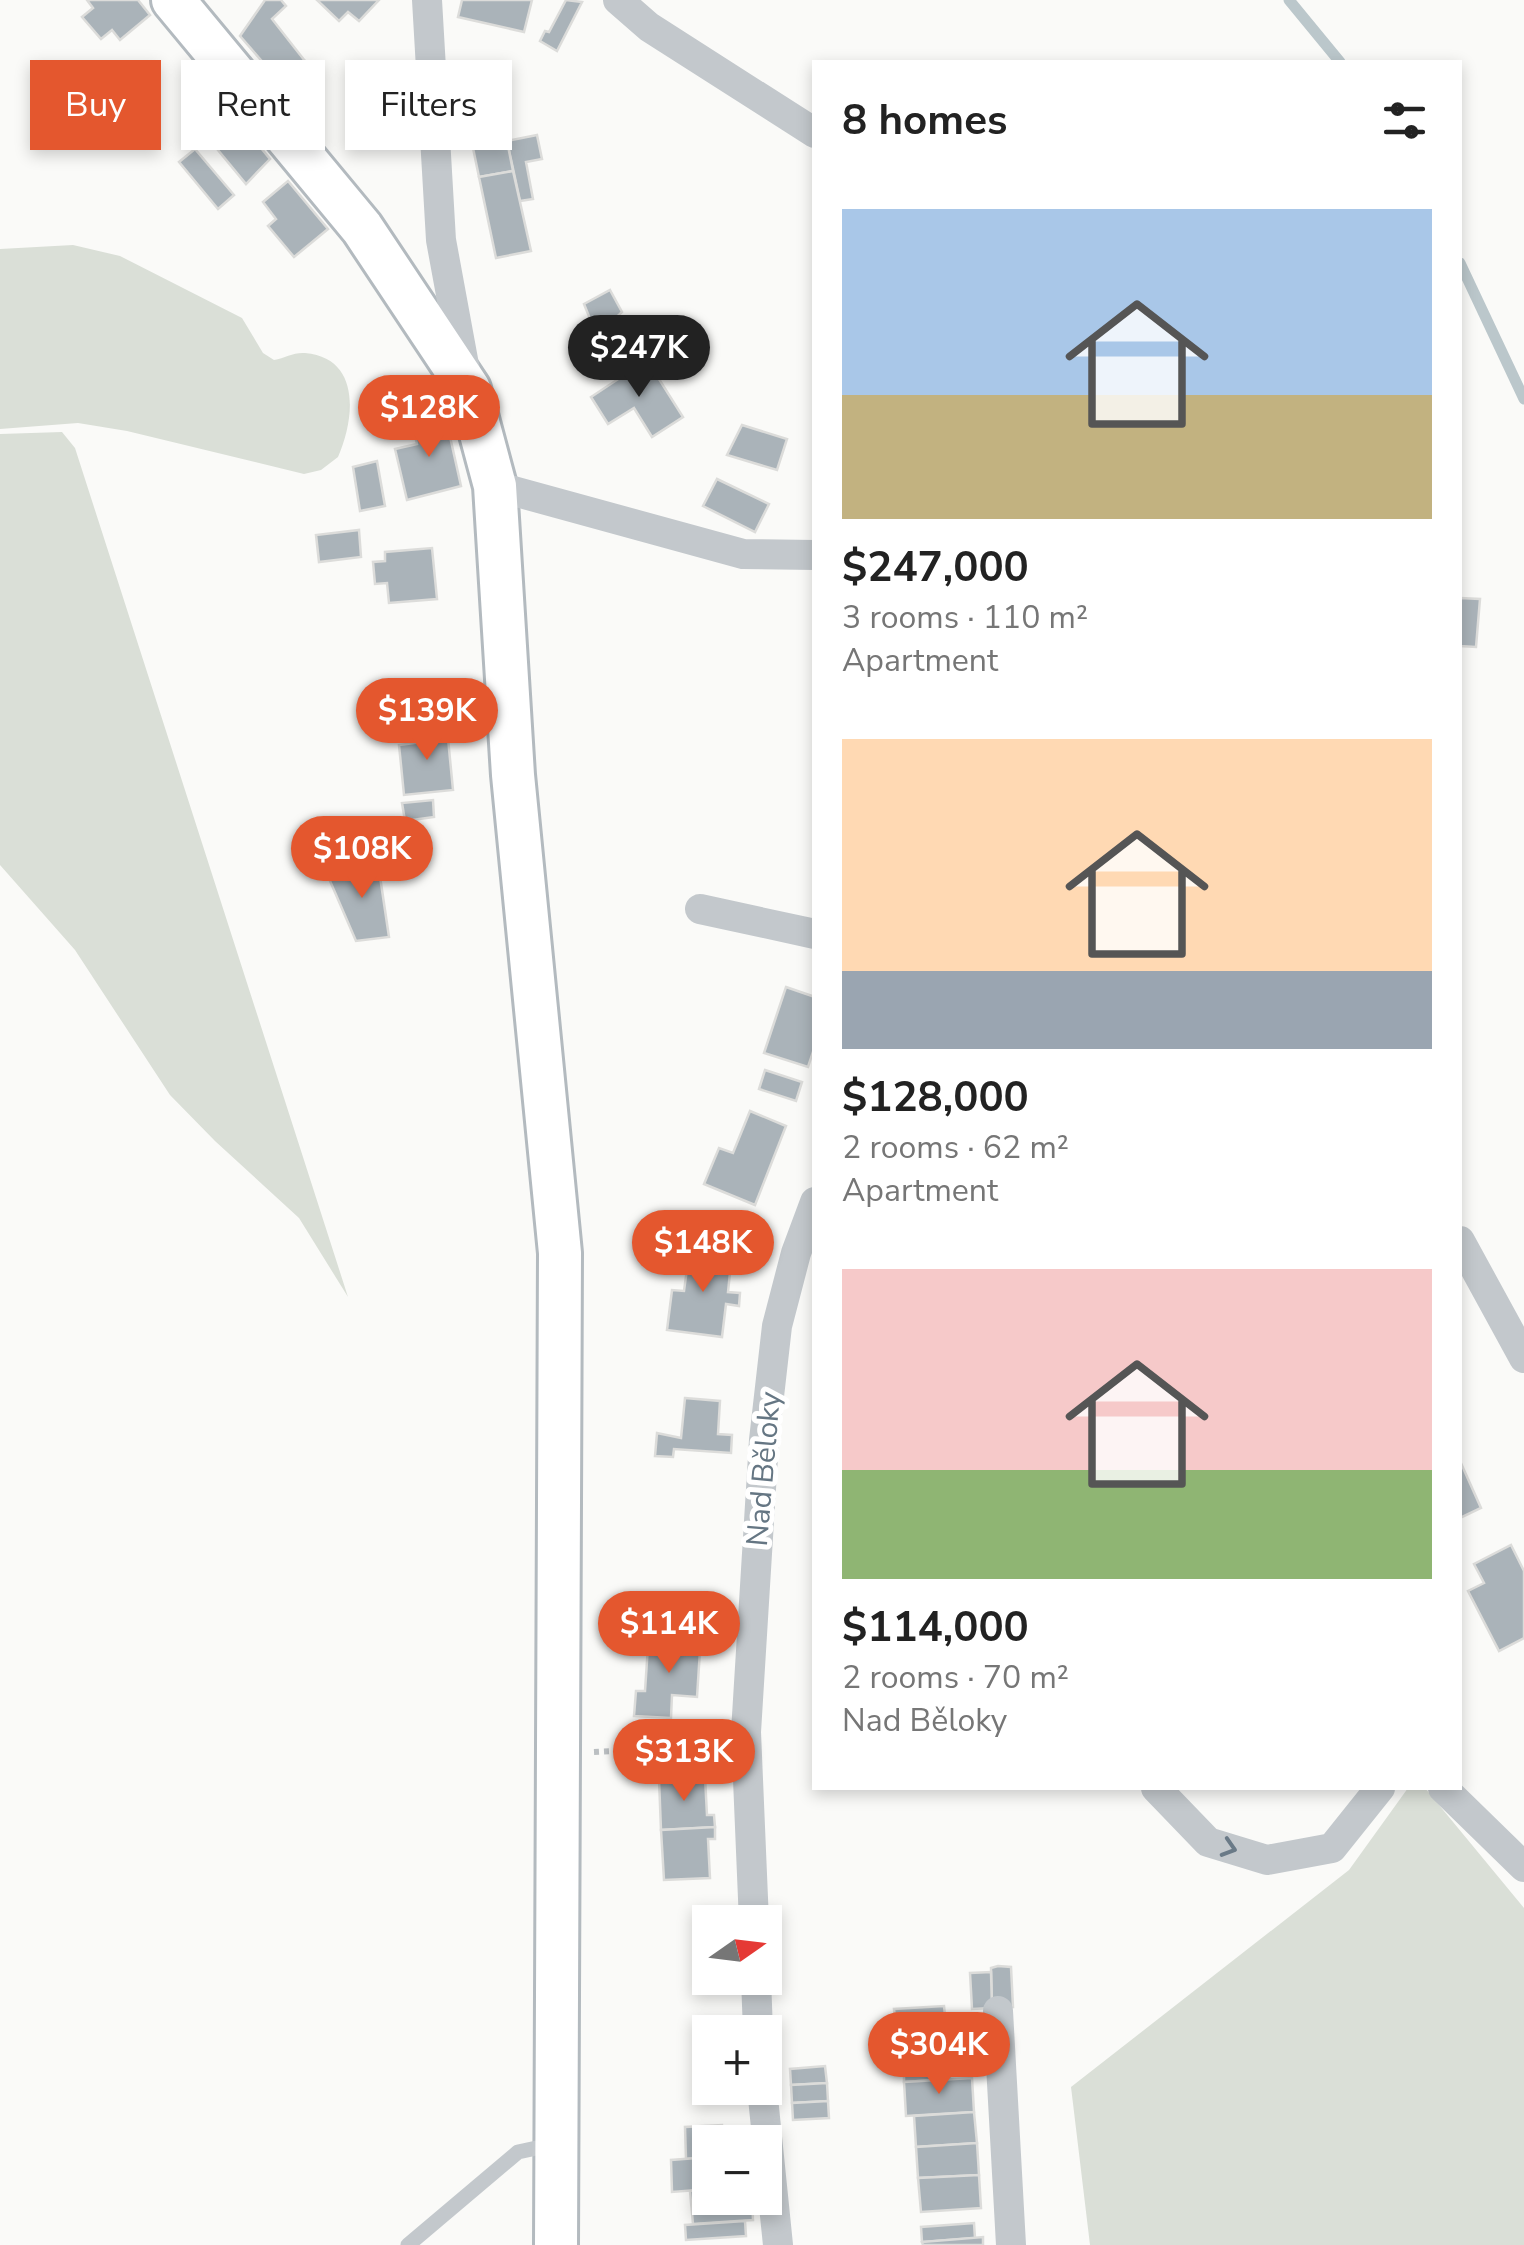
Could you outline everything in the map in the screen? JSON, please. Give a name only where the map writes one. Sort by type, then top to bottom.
[{"type":"street","points":[[427,0],[440,240],[468,388],[496,486],[514,775],[560,1253],[556,2245]]},
{"type":"street","points":[[618,0],[649,28],[812,131]]},
{"type":"street","points":[[177,1],[362,228],[468,388]]},
{"type":"street","points":[[496,486],[743,554],[812,555]]},
{"type":"street","points":[[700,909],[812,933]]},
{"type":"street","name":"Nad Běloky","points":[[753,1905],[746,1743],[764,1440],[777,1326],[812,1210]]},
{"type":"street","points":[[1462,1245],[1524,1358]]},
{"type":"street","points":[[1158,1790],[1208,1842],[1267,1860],[1332,1848],[1378,1790]]},
{"type":"street","points":[[1445,1790],[1524,1866]]},
{"type":"street","points":[[998,2011],[1011,2245]]},
{"type":"street","points":[[764,2105],[778,2245]]},
{"type":"lane","points":[[408,2245],[518,2152],[557,2143]]},
{"type":"path","points":[[558,1755],[746,1743]]},
{"type":"shaded area","points":[[73,245],[120,256],[242,318],[263,353],[274,360],[305,353],[323,357],[336,366],[345,378],[350,408],[338,457],[321,470],[304,474],[78,423],[0,429],[0,249]]},
{"type":"shaded area","points":[[62,432],[75,448],[348,1297],[299,1218],[170,1095],[75,950],[0,865],[0,434]]},
{"type":"shaded area","points":[[1407,1790],[1427,1790],[1524,1908],[1524,2245],[1090,2245],[1071,2087],[1349,1870]]},
{"type":"building","points":[[87,0],[138,0],[150,15],[120,40],[112,30],[101,39],[82,17],[93,8]]},
{"type":"building","points":[[265,0],[281,0],[286,6],[272,19],[304,60],[261,60],[240,36]]},
{"type":"building","points":[[317,0],[379,0],[359,21],[348,12],[339,21]]},
{"type":"building","points":[[462,0],[532,0],[524,32],[458,17]]},
{"type":"building","points":[[566,0],[582,2],[557,51],[540,41]]},
{"type":"building","points":[[537,135],[542,159],[526,162],[533,199],[520,201],[509,150],[512,140]]},
{"type":"building","points":[[196,150],[234,195],[218,209],[179,162]]},
{"type":"building","points":[[218,150],[263,150],[270,159],[246,184]]},
{"type":"building","points":[[473,150],[509,150],[513,171],[479,177]]},
{"type":"building","points":[[513,171],[531,251],[496,258],[479,177]]},
{"type":"building","points":[[288,181],[328,229],[294,257],[268,226],[276,219],[263,202]]},
{"type":"building","points":[[610,290],[622,312],[597,336],[584,304]]},
{"type":"building","points":[[647,360],[683,417],[652,437],[634,408],[608,424],[591,397]]},
{"type":"building","points":[[445,414],[461,486],[407,500],[395,449],[417,444],[412,423]]},
{"type":"building","points":[[742,425],[787,439],[777,470],[727,455]]},
{"type":"building","points":[[377,461],[385,506],[360,511],[353,467]]},
{"type":"building","points":[[717,479],[769,504],[755,532],[703,506]]},
{"type":"building","points":[[359,530],[361,557],[319,562],[316,535]]},
{"type":"building","points":[[432,548],[437,599],[389,603],[387,583],[375,584],[373,562],[385,561],[385,552]]},
{"type":"building","points":[[1462,598],[1480,599],[1476,647],[1462,646]]},
{"type":"building","points":[[447,728],[453,790],[404,795],[399,745],[415,743],[413,731]]},
{"type":"building","points":[[433,800],[434,817],[405,821],[402,803]]},
{"type":"building","points":[[378,863],[389,937],[356,941],[327,874]]},
{"type":"building","points":[[786,987],[812,996],[812,1055],[808,1067],[764,1053]]},
{"type":"building","points":[[765,1070],[802,1082],[796,1101],[759,1089]]},
{"type":"building","points":[[750,1111],[786,1126],[755,1205],[704,1184],[719,1148],[733,1153]]},
{"type":"building","points":[[690,1247],[732,1253],[728,1292],[740,1293],[739,1306],[726,1304],[722,1337],[667,1330],[672,1290],[684,1291]]},
{"type":"building","points":[[685,1398],[720,1401],[718,1434],[732,1435],[731,1453],[674,1449],[673,1457],[655,1456],[657,1433],[681,1438]]},
{"type":"building","points":[[1462,1465],[1481,1508],[1462,1517]]},
{"type":"building","points":[[1511,1545],[1524,1571],[1524,1638],[1499,1651],[1468,1591],[1484,1583],[1474,1564]]},
{"type":"building","points":[[672,1633],[701,1635],[697,1697],[672,1695],[671,1718],[634,1716],[636,1691],[645,1691],[648,1646],[671,1647]]},
{"type":"building","points":[[705,1777],[707,1815],[714,1815],[715,1827],[661,1830],[659,1779]]},
{"type":"building","points":[[715,1827],[715,1839],[708,1839],[710,1878],[664,1880],[661,1830]]},
{"type":"building","points":[[1011,1967],[1013,2007],[992,2008],[991,1968]]},
{"type":"building","points":[[991,1972],[992,2008],[972,2009],[970,1973]]},
{"type":"building","points":[[944,2006],[946,2024],[896,2027],[894,2009]]},
{"type":"building","points":[[946,2024],[947,2043],[897,2044],[896,2027]]},
{"type":"building","points":[[947,2043],[948,2061],[898,2062],[897,2044]]},
{"type":"building","points":[[948,2061],[950,2079],[904,2082],[904,2075],[899,2075],[898,2062]]},
{"type":"building","points":[[825,2066],[827,2083],[791,2085],[790,2069]]},
{"type":"building","points":[[972,2078],[974,2112],[906,2116],[904,2082]]},
{"type":"building","points":[[827,2083],[828,2101],[792,2103],[791,2085]]},
{"type":"building","points":[[828,2101],[829,2118],[793,2120],[792,2103]]},
{"type":"building","points":[[974,2112],[977,2143],[916,2147],[914,2116]]},
{"type":"building","points":[[685,2127],[692,2127],[692,2158],[686,2159]]},
{"type":"building","points":[[977,2143],[979,2175],[918,2178],[916,2147]]},
{"type":"building","points":[[692,2158],[692,2190],[672,2192],[671,2160]]},
{"type":"building","points":[[979,2175],[981,2208],[921,2212],[918,2178]]},
{"type":"building","points":[[692,2215],[753,2215],[753,2220],[693,2224]]},
{"type":"building","points":[[745,2221],[746,2236],[686,2240],[685,2225]]},
{"type":"building","points":[[974,2223],[975,2238],[922,2242],[921,2227]]},
{"type":"building","points":[[983,2237],[983,2245],[922,2242]]},
{"type":"waterway","points":[[1289,0],[1338,60]]},
{"type":"waterway","points":[[1462,267],[1524,399]]}]
